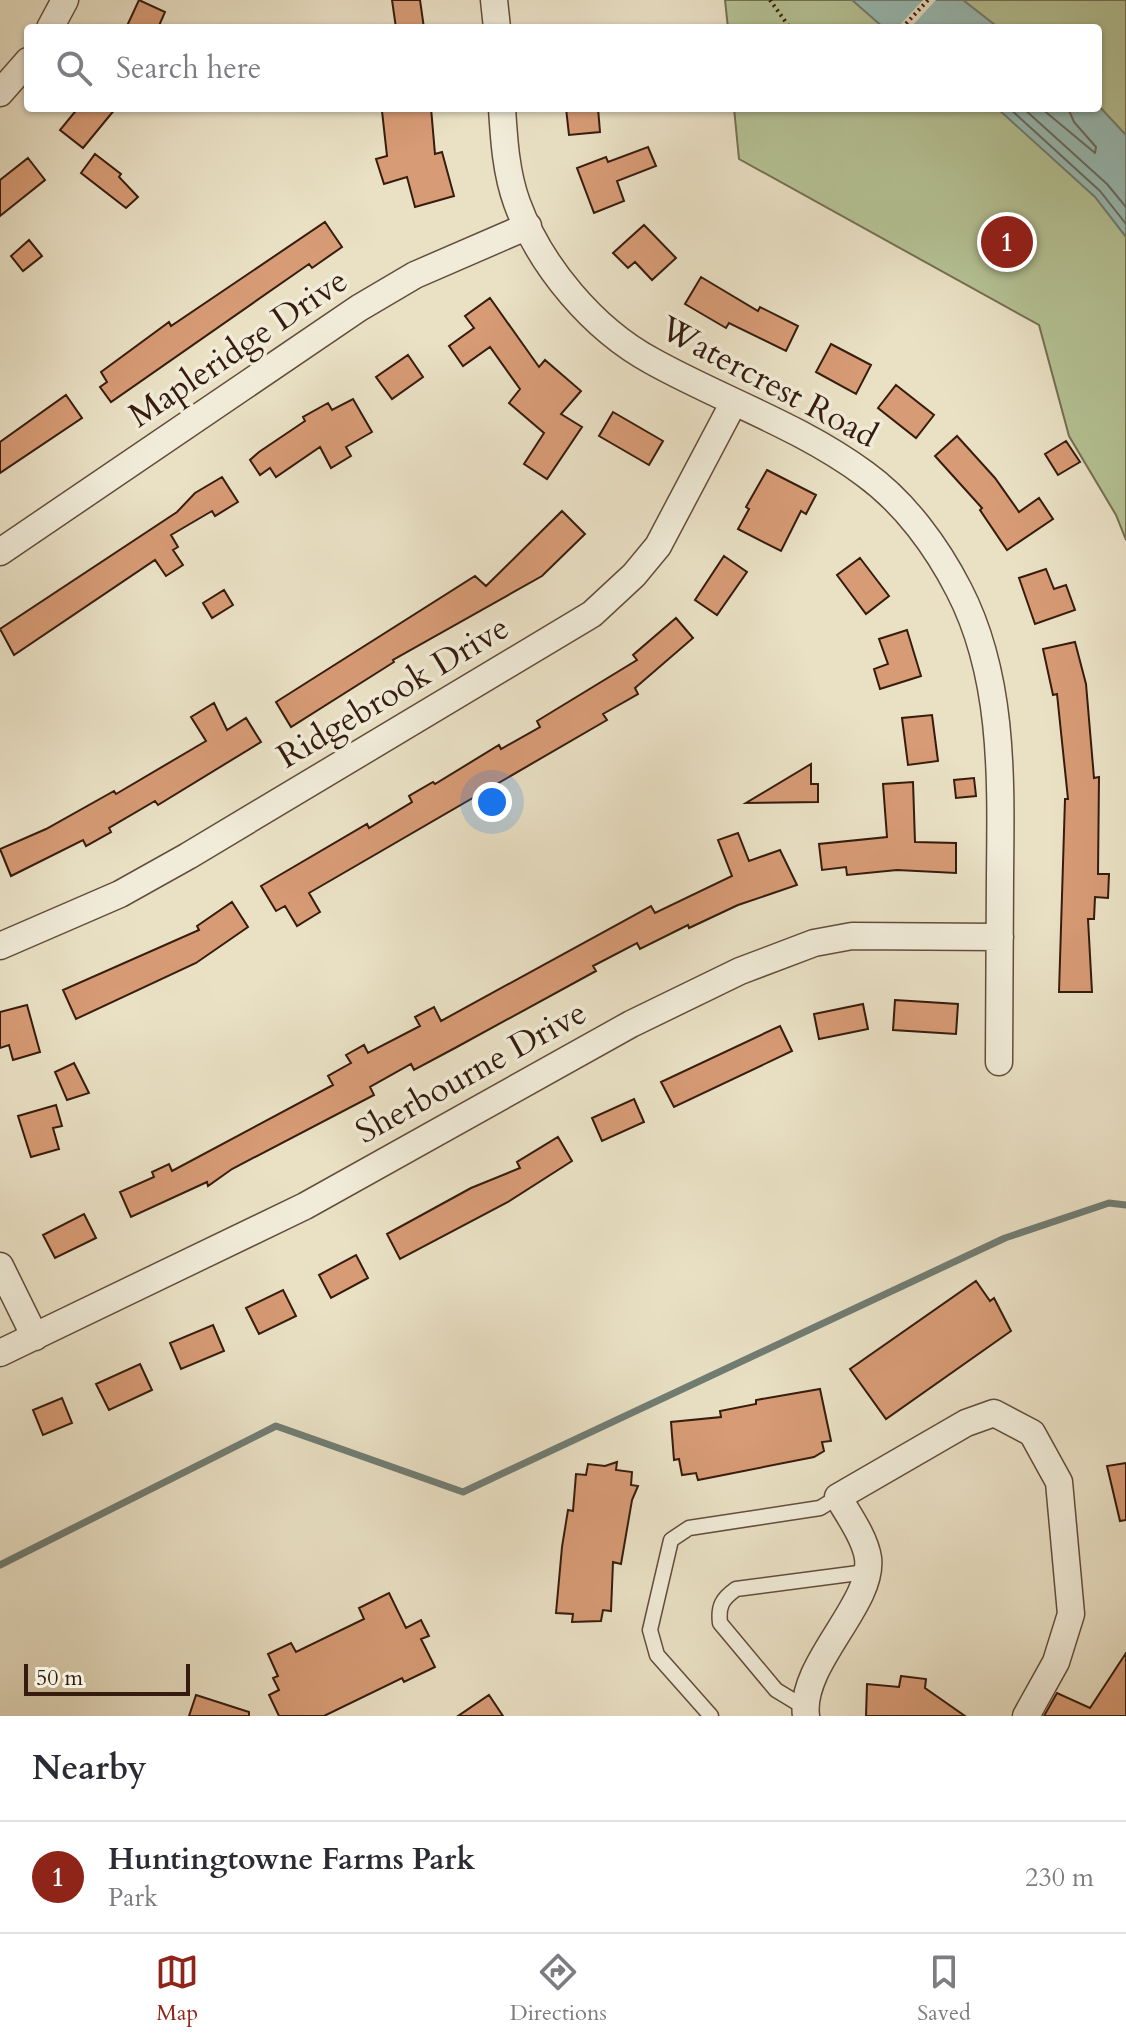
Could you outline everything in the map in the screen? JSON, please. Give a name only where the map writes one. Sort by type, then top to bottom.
[{"type":"street","points":[[52,24],[65,0]]},
{"type":"street","points":[[494,0],[497,24]]},
{"type":"street","points":[[0,93],[24,66]]},
{"type":"street","name":"Watercrest Road","points":[[502,112],[511,183],[528,226],[571,293],[614,336],[652,361],[833,451],[869,476],[903,508],[926,537],[959,590],[982,655],[1000,754],[999,1062]]},
{"type":"street","name":"Mapleridge Drive","points":[[0,552],[359,308],[415,275],[528,226]]},
{"type":"street","name":"Ridgebrook Drive","points":[[0,946],[120,894],[188,856],[592,614],[634,575],[658,546],[734,402]]},
{"type":"street","name":"Sherbourne Drive","points":[[0,1353],[305,1206],[592,1045],[740,971],[814,943],[852,936],[1000,937]]},
{"type":"street","points":[[0,1266],[35,1337]]},
{"type":"street","points":[[805,1711],[819,1665],[865,1582],[868,1557],[838,1497],[966,1423],[994,1413],[1032,1433],[1059,1482],[1071,1614],[1056,1662],[1026,1716]]},
{"type":"lane","points":[[711,1716],[657,1655],[650,1630],[671,1540],[689,1528],[820,1508],[838,1497]]},
{"type":"lane","points":[[805,1711],[776,1690],[720,1623],[718,1610],[724,1598],[736,1589],[866,1572]]},
{"type":"path","points":[[770,0],[787,24]]},
{"type":"path","points":[[906,24],[928,0]]},
{"type":"green space","points":[[725,0],[1126,0],[1126,540],[1116,515],[1069,436],[1039,325],[739,159],[734,112],[1102,112],[1102,24],[728,24]]},
{"type":"water","points":[[852,0],[963,0],[994,24],[879,24]]},
{"type":"water","points":[[1102,109],[1126,135],[1126,237],[1095,197],[1001,112],[1102,112]]},
{"type":"pier","points":[[923,0],[936,0],[914,24],[901,24]]},
{"type":"building","points":[[139,0],[165,12],[160,24],[128,24]]},
{"type":"building","points":[[392,0],[420,0],[423,24],[395,24]]},
{"type":"building","points":[[75,112],[113,112],[83,148],[60,130]]},
{"type":"building","points":[[382,112],[431,112],[435,154],[442,152],[454,196],[415,207],[407,177],[384,184],[376,159],[387,156]]},
{"type":"building","points":[[566,112],[598,112],[600,132],[569,135]]},
{"type":"building","points":[[648,147],[656,166],[617,181],[624,201],[594,213],[577,168],[606,157],[608,162]]},
{"type":"building","points":[[95,154],[121,174],[119,177],[138,197],[126,208],[81,173]]},
{"type":"building","points":[[28,158],[45,180],[0,216],[0,180]]},
{"type":"building","points":[[325,222],[342,247],[312,268],[309,264],[111,402],[100,387],[107,382],[101,372],[169,322],[171,326]]},
{"type":"building","points":[[644,225],[676,258],[652,280],[635,262],[628,268],[613,253]]},
{"type":"building","points":[[29,240],[42,256],[23,271],[11,256]]},
{"type":"building","points":[[701,277],[758,311],[760,307],[798,326],[786,351],[729,323],[726,328],[685,304]]},
{"type":"building","points":[[490,298],[539,367],[545,360],[581,391],[561,414],[582,427],[547,479],[524,464],[544,433],[509,403],[520,389],[490,347],[463,366],[449,346],[474,328],[465,316]]},
{"type":"building","points":[[831,344],[871,365],[856,394],[816,372]]},
{"type":"building","points":[[408,355],[423,377],[392,399],[376,377]]},
{"type":"building","points":[[896,385],[934,415],[916,438],[878,408]]},
{"type":"building","points":[[66,395],[82,418],[0,473],[0,442]]},
{"type":"building","points":[[353,399],[372,432],[346,447],[351,456],[331,468],[320,447],[276,477],[270,468],[260,475],[250,460],[259,452],[305,421],[303,417],[328,403],[332,410]]},
{"type":"building","points":[[613,412],[663,441],[649,465],[599,436]]},
{"type":"building","points":[[957,436],[995,478],[1019,512],[1039,498],[1053,519],[1007,550],[980,510],[982,508],[935,456]]},
{"type":"building","points":[[1066,441],[1080,462],[1058,475],[1045,454]]},
{"type":"building","points":[[767,470],[816,495],[806,514],[801,511],[781,551],[738,529],[749,509],[746,507]]},
{"type":"building","points":[[222,477],[238,502],[215,516],[212,511],[171,535],[178,547],[173,550],[183,565],[166,576],[155,560],[14,655],[0,629],[177,512],[195,493]]},
{"type":"building","points":[[562,511],[585,534],[542,576],[393,660],[291,727],[276,702],[475,576],[486,586]]},
{"type":"building","points":[[724,556],[747,572],[717,615],[695,600]]},
{"type":"building","points":[[860,558],[889,596],[866,614],[837,575]]},
{"type":"building","points":[[1046,569],[1054,589],[1066,585],[1075,610],[1035,624],[1019,578]]},
{"type":"building","points":[[224,590],[233,605],[212,618],[203,603]]},
{"type":"building","points":[[676,618],[693,638],[635,688],[638,694],[603,714],[607,720],[309,893],[320,912],[297,926],[285,906],[276,911],[261,886],[367,824],[369,828],[412,802],[409,796],[433,782],[435,784],[499,745],[501,749],[540,727],[537,721],[637,660],[633,655]]},
{"type":"building","points":[[907,630],[921,676],[880,689],[874,669],[888,664],[879,639]]},
{"type":"building","points":[[1075,642],[1086,684],[1094,778],[1099,777],[1098,874],[1109,874],[1108,898],[1095,897],[1094,919],[1088,919],[1092,992],[1059,992],[1065,799],[1068,799],[1057,694],[1053,695],[1043,649]]},
{"type":"building","points":[[214,703],[227,730],[246,718],[261,742],[158,805],[155,801],[109,828],[111,832],[86,846],[83,840],[11,876],[0,849],[46,829],[114,791],[116,794],[206,741],[191,717]]},
{"type":"building","points":[[932,715],[938,761],[908,765],[902,718]]},
{"type":"building","points":[[811,764],[811,784],[818,784],[818,802],[746,803]]},
{"type":"building","points":[[974,778],[976,796],[956,798],[954,780]]},
{"type":"building","points":[[913,782],[915,842],[956,843],[956,873],[897,870],[847,875],[846,867],[822,870],[819,844],[887,837],[883,784]]},
{"type":"building","points":[[738,833],[749,861],[780,850],[797,885],[738,905],[689,928],[688,925],[640,949],[637,943],[593,966],[596,971],[455,1048],[414,1070],[411,1064],[370,1087],[374,1095],[232,1169],[208,1186],[207,1182],[131,1217],[120,1192],[154,1177],[152,1172],[169,1164],[172,1171],[333,1085],[328,1076],[351,1063],[346,1055],[364,1045],[368,1053],[420,1026],[415,1017],[434,1007],[441,1021],[651,906],[655,913],[732,876],[718,840]]},
{"type":"building","points":[[232,902],[248,927],[196,963],[76,1019],[63,990],[199,930],[197,926]]},
{"type":"building","points":[[895,1000],[958,1004],[956,1034],[893,1030]]},
{"type":"building","points":[[863,1004],[868,1029],[819,1039],[814,1014]]},
{"type":"building","points":[[27,1005],[40,1052],[13,1060],[9,1045],[0,1048],[0,1012]]},
{"type":"building","points":[[780,1026],[792,1051],[674,1107],[661,1082]]},
{"type":"building","points":[[74,1063],[89,1093],[67,1100],[55,1072]]},
{"type":"building","points":[[634,1099],[644,1122],[602,1141],[592,1118]]},
{"type":"building","points":[[56,1105],[62,1126],[53,1128],[59,1149],[31,1157],[18,1116]]},
{"type":"building","points":[[558,1137],[572,1161],[508,1202],[400,1259],[387,1234],[471,1188],[520,1168],[517,1162]]},
{"type":"building","points":[[84,1214],[96,1238],[55,1258],[43,1235]]},
{"type":"building","points":[[356,1255],[368,1278],[331,1298],[319,1275]]},
{"type":"building","points":[[976,1281],[990,1301],[994,1298],[1011,1331],[886,1419],[850,1369]]},
{"type":"building","points":[[283,1290],[296,1316],[259,1334],[246,1308]]},
{"type":"building","points":[[213,1325],[224,1351],[181,1369],[170,1343]]},
{"type":"building","points":[[140,1364],[152,1390],[109,1410],[96,1384]]},
{"type":"building","points":[[820,1389],[831,1441],[822,1442],[824,1451],[814,1457],[698,1480],[696,1473],[682,1475],[679,1459],[674,1460],[671,1422],[721,1417],[720,1411],[756,1404],[756,1400]]},
{"type":"building","points":[[62,1398],[72,1423],[43,1435],[33,1410]]},
{"type":"building","points":[[617,1462],[616,1470],[632,1472],[631,1485],[638,1486],[632,1500],[621,1564],[613,1562],[611,1611],[603,1610],[601,1621],[572,1622],[573,1614],[556,1613],[562,1547],[568,1510],[573,1511],[576,1474],[586,1475],[588,1464],[605,1466]]},
{"type":"building","points":[[1126,1463],[1126,1520],[1120,1521],[1107,1466]]},
{"type":"building","points":[[389,1593],[406,1628],[421,1620],[429,1636],[421,1639],[435,1667],[404,1682],[402,1678],[324,1716],[279,1716],[269,1695],[279,1690],[273,1678],[278,1676],[268,1654],[291,1643],[296,1652],[364,1619],[359,1608]]},
{"type":"building","points":[[1126,1653],[1126,1716],[1044,1716],[1057,1693],[1090,1708]]},
{"type":"building","points":[[901,1676],[926,1679],[925,1688],[965,1716],[866,1716],[867,1684],[899,1687]]},
{"type":"building","points":[[196,1695],[249,1712],[249,1716],[189,1716]]},
{"type":"building","points":[[489,1695],[503,1716],[458,1716]]},
{"type":"waterway","points":[[0,1565],[276,1426],[463,1492],[1005,1238],[1109,1203],[1126,1205]]},
{"type":"place","name":"Huntingtowne Farms Park","points":[[1007,242]]}]
